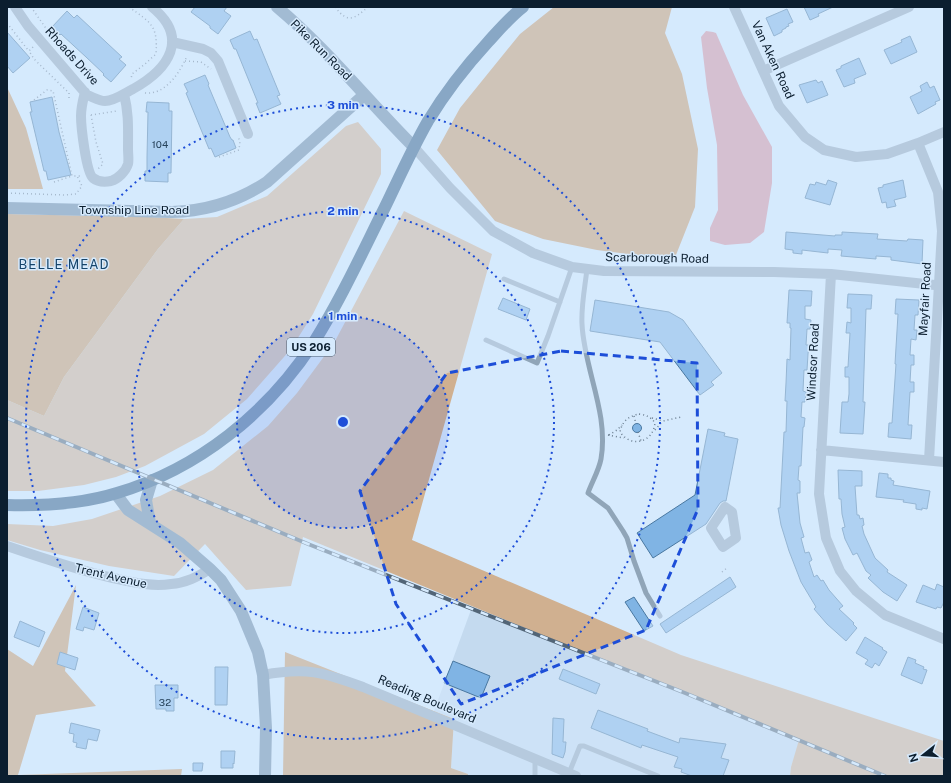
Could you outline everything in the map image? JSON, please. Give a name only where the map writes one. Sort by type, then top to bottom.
[{"type":"highway","name":"US 206","points":[[7,506],[60,504],[97,498],[116,494],[152,480],[184,465],[210,450],[232,433],[269,399],[291,373],[313,343],[343,292],[428,120],[450,88],[475,56],[523,7]]},
{"type":"street","name":"Rhoads Drive","points":[[15,7],[28,26],[85,92],[94,98],[104,101],[124,94],[139,86],[159,69],[166,62],[171,50],[172,42]]},
{"type":"street","points":[[152,7],[166,20],[172,36],[172,42],[211,53],[218,61],[248,134]]},
{"type":"street","name":"Pike Run Road","points":[[277,7],[294,21],[414,147]]},
{"type":"street","name":"Van Aken Road","points":[[734,7],[779,106],[805,137],[824,150],[856,157],[887,154],[918,144],[944,132]]},
{"type":"street","points":[[763,71],[909,7]]},
{"type":"street","points":[[85,92],[82,105],[86,116],[87,164],[90,173],[94,178],[108,182],[114,180],[125,171],[128,164],[129,118],[124,94]]},
{"type":"street","name":"Township Line Road","points":[[7,208],[189,212],[222,205],[253,191],[267,182],[364,94]]},
{"type":"street","name":"Mayfair Road","points":[[918,144],[938,192],[942,231],[941,286],[929,460]]},
{"type":"street","name":"Scarborough Road","points":[[414,147],[450,188],[493,231],[533,253],[572,267],[604,271],[774,272],[831,274],[941,286]]},
{"type":"street","name":"Windsor Road","points":[[831,274],[819,494],[826,538],[840,570],[856,591],[885,615],[944,639]]},
{"type":"street","points":[[821,450],[944,462]]},
{"type":"street","points":[[150,523],[146,506],[152,480]]},
{"type":"street","points":[[116,494],[128,510],[180,543],[210,569],[220,580],[241,611],[258,652],[263,675],[266,728],[265,776]]},
{"type":"street","name":"Trent Avenue","points":[[7,546],[89,572],[137,583],[161,585],[184,582],[194,579],[210,569]]},
{"type":"street","name":"Reading Boulevard","points":[[263,675],[296,670],[331,675],[572,774]]},
{"type":"lane","points":[[486,340],[537,363],[572,267]]},
{"type":"lane","points":[[587,269],[582,323],[583,338],[601,420],[603,440],[600,460],[588,493],[608,508],[623,531],[627,538],[646,593],[660,616]]},
{"type":"lane","points":[[504,279],[560,302]]},
{"type":"lane","points":[[572,774],[578,750],[580,746],[584,746],[658,776]]},
{"type":"lane","points":[[535,759],[536,776]]},
{"type":"path","points":[[129,7],[152,25],[157,38],[156,54],[132,74],[131,78],[133,82]]},
{"type":"path","points":[[335,7],[343,17],[352,18],[368,7]]},
{"type":"path","points":[[7,23],[29,51]]},
{"type":"path","points":[[141,92],[149,93],[159,91],[167,85],[180,72],[189,53],[190,46]]},
{"type":"path","points":[[185,61],[201,62],[212,70]]},
{"type":"path","points":[[34,100],[47,90],[53,91],[72,176]]},
{"type":"path","points":[[54,182],[72,176],[90,173],[103,164],[86,116],[128,110]]},
{"type":"path","points":[[219,157],[239,150],[240,141],[237,134]]},
{"type":"path","points":[[7,193],[76,194],[82,186],[77,176]]},
{"type":"path","points":[[663,421],[647,439],[641,441],[634,442],[626,438],[608,435],[617,430],[623,423],[634,415],[639,414],[663,421],[680,417]]},
{"type":"path","points":[[634,415],[636,424]]},
{"type":"path","points":[[648,417],[655,423],[653,432]]},
{"type":"path","points":[[623,423],[620,432],[626,438]]},
{"type":"path","points":[[638,432],[641,441]]},
{"type":"path","points":[[722,572],[727,568]]},
{"type":"highlighted area","points":[[561,351],[697,363],[698,509],[646,630],[461,704],[396,604],[360,491],[447,373]]},
{"type":"shaded area","points":[[554,7],[672,7],[665,33],[682,74],[698,149],[695,207],[674,260],[597,250],[543,239],[495,221],[437,150],[460,108],[520,34]]},
{"type":"shaded area","points":[[706,31],[716,33],[743,95],[772,147],[772,183],[764,232],[750,243],[725,245],[710,241],[710,228],[718,210],[717,145],[707,88],[701,37]]},
{"type":"shaded area","points":[[7,87],[26,128],[43,189],[7,189]]},
{"type":"shaded area","points":[[358,122],[381,149],[381,174],[313,314],[291,349],[247,399],[204,434],[145,466],[116,477],[84,485],[38,491],[7,491],[7,400],[44,416],[64,377],[158,249],[184,219],[217,217],[267,196],[346,126]]},
{"type":"shaded area","points":[[404,211],[492,254],[412,540],[681,655],[944,741],[944,776],[790,776],[791,767],[799,740],[303,537],[291,586],[246,590],[205,544],[174,576],[109,566],[40,550],[7,540],[7,524],[53,526],[92,519],[160,496],[213,470],[268,426],[297,393],[334,343]]},
{"type":"shaded area","points":[[7,214],[184,219],[158,249],[64,377],[44,416],[7,400]]},
{"type":"shaded area","points":[[76,585],[65,671],[96,706],[36,715],[18,775],[182,769],[181,776],[7,776],[7,649],[33,666]]},
{"type":"shaded area","points":[[472,607],[800,740],[791,767],[790,776],[468,776],[468,774],[451,768],[454,719],[434,711]]},
{"type":"shaded area","points":[[285,652],[454,719],[451,768],[468,774],[468,776],[283,776]]},
{"type":"building","points":[[195,7],[227,7],[224,11],[231,16],[218,34],[191,12]]},
{"type":"building","points":[[804,7],[833,7],[818,14],[819,16],[810,20]]},
{"type":"building","points":[[787,9],[793,22],[788,24],[789,26],[782,30],[782,32],[774,36],[766,18]]},
{"type":"building","points":[[67,11],[74,18],[77,15],[122,57],[119,59],[126,65],[111,82],[86,57],[52,27]]},
{"type":"building","points":[[250,31],[254,40],[257,39],[280,95],[277,96],[281,104],[260,113],[256,103],[258,103],[236,49],[234,49],[230,40]]},
{"type":"building","points":[[7,32],[30,58],[13,73],[7,66]]},
{"type":"building","points":[[910,36],[917,52],[891,64],[884,50],[902,42],[901,40]]},
{"type":"building","points":[[859,58],[866,74],[854,79],[855,83],[844,87],[836,70],[841,68],[841,66]]},
{"type":"building","points":[[205,75],[230,137],[236,148],[215,157],[211,148],[209,149],[186,93],[188,92],[184,84]]},
{"type":"building","points":[[816,80],[818,83],[822,81],[828,95],[807,103],[799,85]]},
{"type":"building","points":[[927,82],[930,88],[934,86],[940,100],[935,102],[936,104],[918,114],[910,97],[922,91],[920,86]]},
{"type":"building","points":[[52,97],[59,132],[71,175],[48,180],[46,171],[44,171],[30,112],[32,112],[30,102]]},
{"type":"building","points":[[147,102],[169,103],[169,111],[172,111],[171,173],[168,173],[168,182],[145,181],[145,171],[147,171]]},
{"type":"building","points":[[828,180],[837,183],[830,205],[805,198],[810,184],[815,185],[816,182],[826,185]]},
{"type":"building","points":[[903,180],[906,197],[894,200],[896,206],[887,208],[886,202],[882,203],[878,188],[883,187],[883,185]]},
{"type":"building","points":[[786,232],[835,236],[842,235],[842,232],[878,234],[877,239],[907,241],[908,239],[923,240],[922,264],[891,260],[891,257],[876,256],[876,259],[841,256],[842,250],[828,249],[828,253],[802,250],[802,254],[793,253],[793,250],[785,249]]},
{"type":"building","points":[[789,290],[812,291],[811,306],[805,306],[805,319],[811,320],[810,329],[807,329],[806,345],[809,345],[807,370],[804,370],[803,391],[806,392],[805,402],[802,402],[801,417],[805,418],[803,427],[801,466],[799,466],[798,480],[800,481],[800,493],[797,493],[800,523],[804,537],[801,538],[805,553],[809,552],[812,560],[809,562],[814,577],[817,575],[821,581],[823,580],[829,590],[843,606],[839,609],[854,623],[853,624],[857,628],[846,641],[827,624],[814,609],[816,607],[801,582],[789,551],[781,525],[778,508],[780,508],[784,432],[786,432],[787,401],[785,401],[787,359],[790,360],[791,328],[790,323],[787,323]]},
{"type":"building","points":[[848,294],[872,295],[871,309],[866,309],[863,402],[865,402],[863,434],[840,433],[842,402],[848,402],[849,394],[849,377],[845,377],[845,367],[848,367],[850,333],[846,333],[847,322],[851,323],[851,308],[847,308]]},
{"type":"building","points":[[503,298],[530,309],[526,320],[498,309]]},
{"type":"building","points":[[896,299],[919,300],[918,315],[915,315],[914,330],[917,330],[916,340],[911,339],[910,355],[914,355],[914,365],[911,365],[910,382],[914,382],[914,392],[910,392],[908,425],[912,425],[911,439],[888,437],[889,423],[892,423],[896,364],[898,314],[895,314]]},
{"type":"building","points":[[595,300],[669,312],[683,320],[722,373],[711,382],[714,385],[700,395],[660,342],[590,331]]},
{"type":"building","points":[[635,424],[639,424],[641,428],[639,432],[635,432],[633,430],[633,426]]},
{"type":"building","points":[[708,429],[725,433],[724,436],[738,439],[726,501],[720,503],[706,524],[653,558],[637,533],[695,495]]},
{"type":"building","points":[[838,470],[862,471],[862,486],[855,486],[857,515],[859,515],[860,519],[863,518],[864,525],[862,526],[864,534],[875,558],[888,570],[887,572],[907,585],[897,601],[883,592],[868,578],[871,575],[866,571],[857,553],[853,555],[845,539],[842,528],[845,527],[841,499],[839,499]]},
{"type":"building","points":[[879,473],[888,474],[888,478],[891,478],[891,480],[894,481],[893,485],[930,491],[927,509],[916,509],[916,504],[903,502],[904,500],[876,497]]},
{"type":"building","points":[[730,577],[736,587],[666,633],[660,624]]},
{"type":"building","points":[[937,584],[944,587],[944,602],[941,608],[937,607],[936,609],[916,602],[923,585],[935,590]]},
{"type":"building","points":[[634,597],[653,626],[644,631],[625,602]]},
{"type":"building","points":[[83,607],[99,613],[94,630],[84,627],[83,631],[76,629]]},
{"type":"building","points":[[20,621],[45,632],[39,647],[14,637]]},
{"type":"building","points":[[865,637],[887,652],[879,666],[875,663],[872,668],[865,664],[868,660],[856,653]]},
{"type":"building","points":[[60,652],[78,658],[75,670],[57,664]]},
{"type":"building","points":[[908,657],[916,660],[915,663],[927,670],[922,684],[901,675]]},
{"type":"building","points":[[453,661],[490,676],[481,698],[444,683]]},
{"type":"building","points":[[215,667],[228,667],[227,705],[215,705]]},
{"type":"building","points":[[563,669],[600,684],[596,694],[559,679]]},
{"type":"building","points":[[155,685],[178,685],[178,698],[174,698],[174,711],[156,709]]},
{"type":"building","points":[[598,710],[648,729],[647,731],[679,743],[680,738],[726,744],[721,758],[729,760],[723,776],[692,776],[681,772],[682,769],[674,767],[678,757],[642,745],[641,748],[591,728]]},
{"type":"building","points":[[553,718],[564,719],[563,742],[566,742],[563,758],[552,754]]},
{"type":"building","points":[[71,723],[100,730],[97,741],[88,739],[86,749],[76,747],[77,743],[73,742],[74,734],[69,733]]},
{"type":"building","points":[[221,751],[235,751],[233,768],[221,768]]},
{"type":"building","points":[[193,763],[203,763],[202,771],[193,771]]},
{"type":"railway","points":[[7,418],[308,544],[685,693],[885,776]]},
{"type":"district","name":"BELLE MEAD","points":[[64,264]]}]
